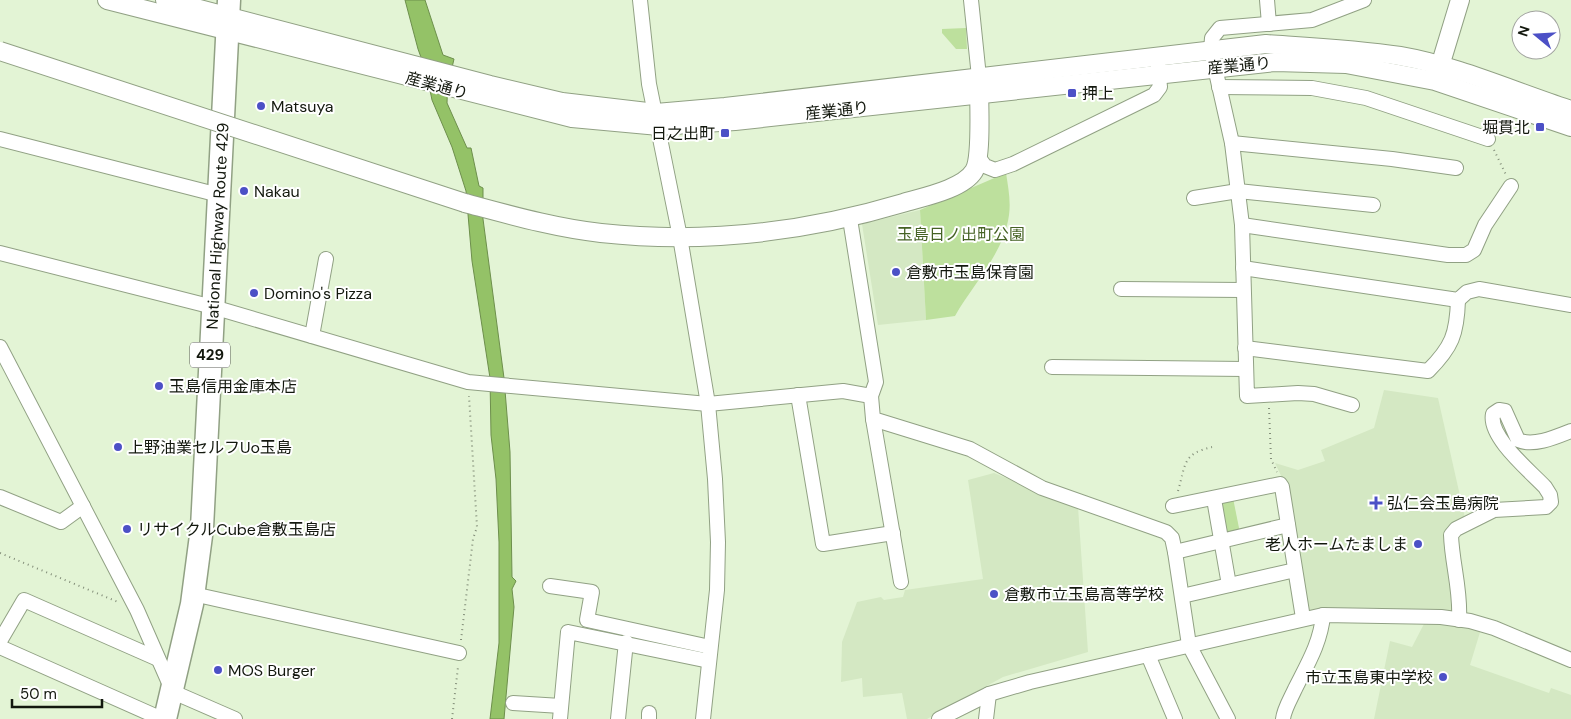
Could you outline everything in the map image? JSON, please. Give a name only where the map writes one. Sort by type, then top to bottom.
[{"type":"highway","name":"National Highway Route 429","points":[[164,719],[173,692],[193,594],[202,528],[228,15]]},
{"type":"street","name":"産業通り","points":[[107,0],[228,15]]},
{"type":"street","name":"産業通り","points":[[164,0],[228,15],[449,81],[658,120],[735,121],[979,95],[1158,65],[1211,50],[1266,44],[1334,48],[1400,56],[1440,66],[1571,110]]},
{"type":"street","points":[[640,0],[649,84],[658,120],[680,237],[708,404],[718,542],[717,590],[703,719]]},
{"type":"street","points":[[0,51],[465,203],[535,222],[600,233],[680,237],[743,234],[850,219],[936,193],[964,182],[974,171],[979,158],[979,77],[971,0]]},
{"type":"street","points":[[1266,0],[1269,24]]},
{"type":"street","points":[[1352,405],[1314,394],[1248,396],[1242,225],[1232,143],[1211,50],[1212,38],[1220,28],[1319,19],[1364,0]]},
{"type":"street","points":[[1440,66],[1460,0]]},
{"type":"street","name":"産業通り","points":[[658,120],[724,107],[979,77],[1158,65],[1215,67],[1275,62],[1346,64],[1435,81],[1571,127]]},
{"type":"street","points":[[979,158],[985,166],[995,170],[1013,164],[1154,95],[1160,87],[1158,65]]},
{"type":"street","points":[[1219,87],[1312,88],[1366,98],[1488,139]]},
{"type":"street","points":[[0,139],[219,195]]},
{"type":"street","points":[[1232,143],[1392,159],[1456,168]]},
{"type":"street","points":[[1242,225],[1448,255],[1466,255],[1474,250],[1485,225],[1511,186]]},
{"type":"street","points":[[1194,198],[1238,191],[1373,205]]},
{"type":"street","points":[[850,219],[876,382],[871,396],[873,419],[901,582]]},
{"type":"street","points":[[0,253],[213,308],[468,382],[708,404],[843,390],[871,396]]},
{"type":"street","points":[[312,336],[326,259]]},
{"type":"street","points":[[1243,268],[1458,300]]},
{"type":"street","points":[[1121,289],[1243,290]]},
{"type":"street","points":[[1245,348],[1428,371],[1443,356],[1452,341],[1456,330],[1458,300],[1467,292],[1479,289],[1571,305]]},
{"type":"street","points":[[0,347],[137,610],[173,692],[235,719]]},
{"type":"street","points":[[1052,367],[1246,369]]},
{"type":"street","points":[[798,395],[823,544],[893,533]]},
{"type":"street","points":[[1459,620],[1460,603],[1451,550],[1451,535],[1456,529],[1494,510],[1546,507],[1550,502],[1550,495],[1546,487],[1502,441],[1493,426],[1492,414],[1495,410],[1505,411],[1518,440],[1524,443],[1542,441],[1571,431]]},
{"type":"street","points":[[873,419],[970,450],[1042,488],[1161,529],[1172,538],[1189,645],[1228,719]]},
{"type":"street","points":[[1173,506],[1280,484],[1303,618]]},
{"type":"street","points":[[0,497],[61,522],[83,506]]},
{"type":"street","points":[[1214,499],[1229,585]]},
{"type":"street","points":[[1175,552],[1288,525]]},
{"type":"street","points":[[1182,596],[1295,570]]},
{"type":"street","points":[[550,586],[592,592],[585,635]]},
{"type":"street","points":[[193,594],[459,654]]},
{"type":"street","points":[[0,641],[24,600],[158,658]]},
{"type":"street","points":[[1284,719],[1294,692],[1314,652],[1321,633],[1323,615]]},
{"type":"street","points":[[939,719],[989,694],[1030,682],[1303,618],[1323,615],[1441,617],[1459,620],[1494,628],[1571,660]]},
{"type":"street","points":[[587,620],[709,654]]},
{"type":"street","points":[[513,703],[560,713],[568,632],[709,654]]},
{"type":"street","points":[[618,719],[626,642]]},
{"type":"street","points":[[0,647],[164,719]]},
{"type":"street","points":[[1148,655],[1175,719]]},
{"type":"street","points":[[986,719],[989,694]]},
{"type":"path","points":[[1488,139],[1511,186]]},
{"type":"path","points":[[452,719],[473,539],[477,528],[468,382]]},
{"type":"path","points":[[1269,395],[1271,459],[1280,484]]},
{"type":"path","points":[[1173,506],[1188,458],[1196,450],[1212,447]]},
{"type":"path","points":[[0,553],[137,610]]},
{"type":"shaded area","points":[[405,0],[425,0],[443,55],[454,59],[451,72],[448,75],[447,103],[467,148],[471,148],[479,186],[483,188],[483,219],[504,378],[510,452],[512,577],[516,581],[512,589],[514,607],[504,719],[490,719],[499,643],[499,542],[496,479],[491,435],[490,378],[472,261],[466,191],[452,147],[432,100],[426,71]]},
{"type":"shaded area","name":"倉敷市玉島保育園","points":[[920,210],[926,320],[878,325],[862,224]]},
{"type":"shaded area","name":"弘仁会玉島病院","points":[[1384,390],[1438,398],[1465,518],[1444,531],[1449,573],[1456,604],[1454,615],[1365,609],[1307,611],[1287,488],[1275,463],[1298,470],[1325,461],[1321,450],[1374,428]]},
{"type":"shaded area","name":"倉敷市立玉島高等学校","points":[[994,473],[1078,507],[1088,652],[1003,677],[927,719],[907,719],[902,693],[863,697],[862,678],[841,682],[842,642],[857,602],[881,597],[884,600],[903,597],[905,590],[983,579],[968,480]]},
{"type":"shaded area","name":"市立玉島東中学校","points":[[1425,622],[1481,629],[1470,665],[1549,693],[1551,688],[1571,695],[1571,719],[1374,719],[1390,641],[1412,647]]},
{"type":"green space","points":[[966,28],[967,49],[956,49],[942,33],[942,29]]},
{"type":"green space","name":"玉島日ノ出町公園","points":[[1006,173],[1009,215],[1001,242],[987,268],[955,316],[926,320],[920,210]]},
{"type":"green space","points":[[1233,498],[1240,533],[1225,534],[1221,505],[1223,501]]},
{"type":"place","name":"押上","points":[[1072,93]]},
{"type":"place","name":"Matsuya","points":[[261,106]]},
{"type":"place","name":"堀貫北","points":[[1540,127]]},
{"type":"place","name":"日之出町","points":[[725,133]]},
{"type":"place","name":"Nakau","points":[[244,191]]},
{"type":"place","name":"倉敷市玉島保育園","points":[[896,272]]},
{"type":"place","name":"Domino's Pizza","points":[[254,293]]},
{"type":"place","name":"玉島信用金庫本店","points":[[159,386]]},
{"type":"place","name":"上野油業セルフUo玉島","points":[[118,447]]},
{"type":"place","name":"弘仁会玉島病院","points":[[1376,503]]},
{"type":"place","name":"リサイクルCube倉敷玉島店","points":[[127,529]]},
{"type":"place","name":"老人ホームたましま","points":[[1418,544]]},
{"type":"place","name":"倉敷市立玉島高等学校","points":[[994,594]]},
{"type":"place","name":"MOS Burger","points":[[218,670]]},
{"type":"place","name":"市立玉島東中学校","points":[[1443,677]]}]
